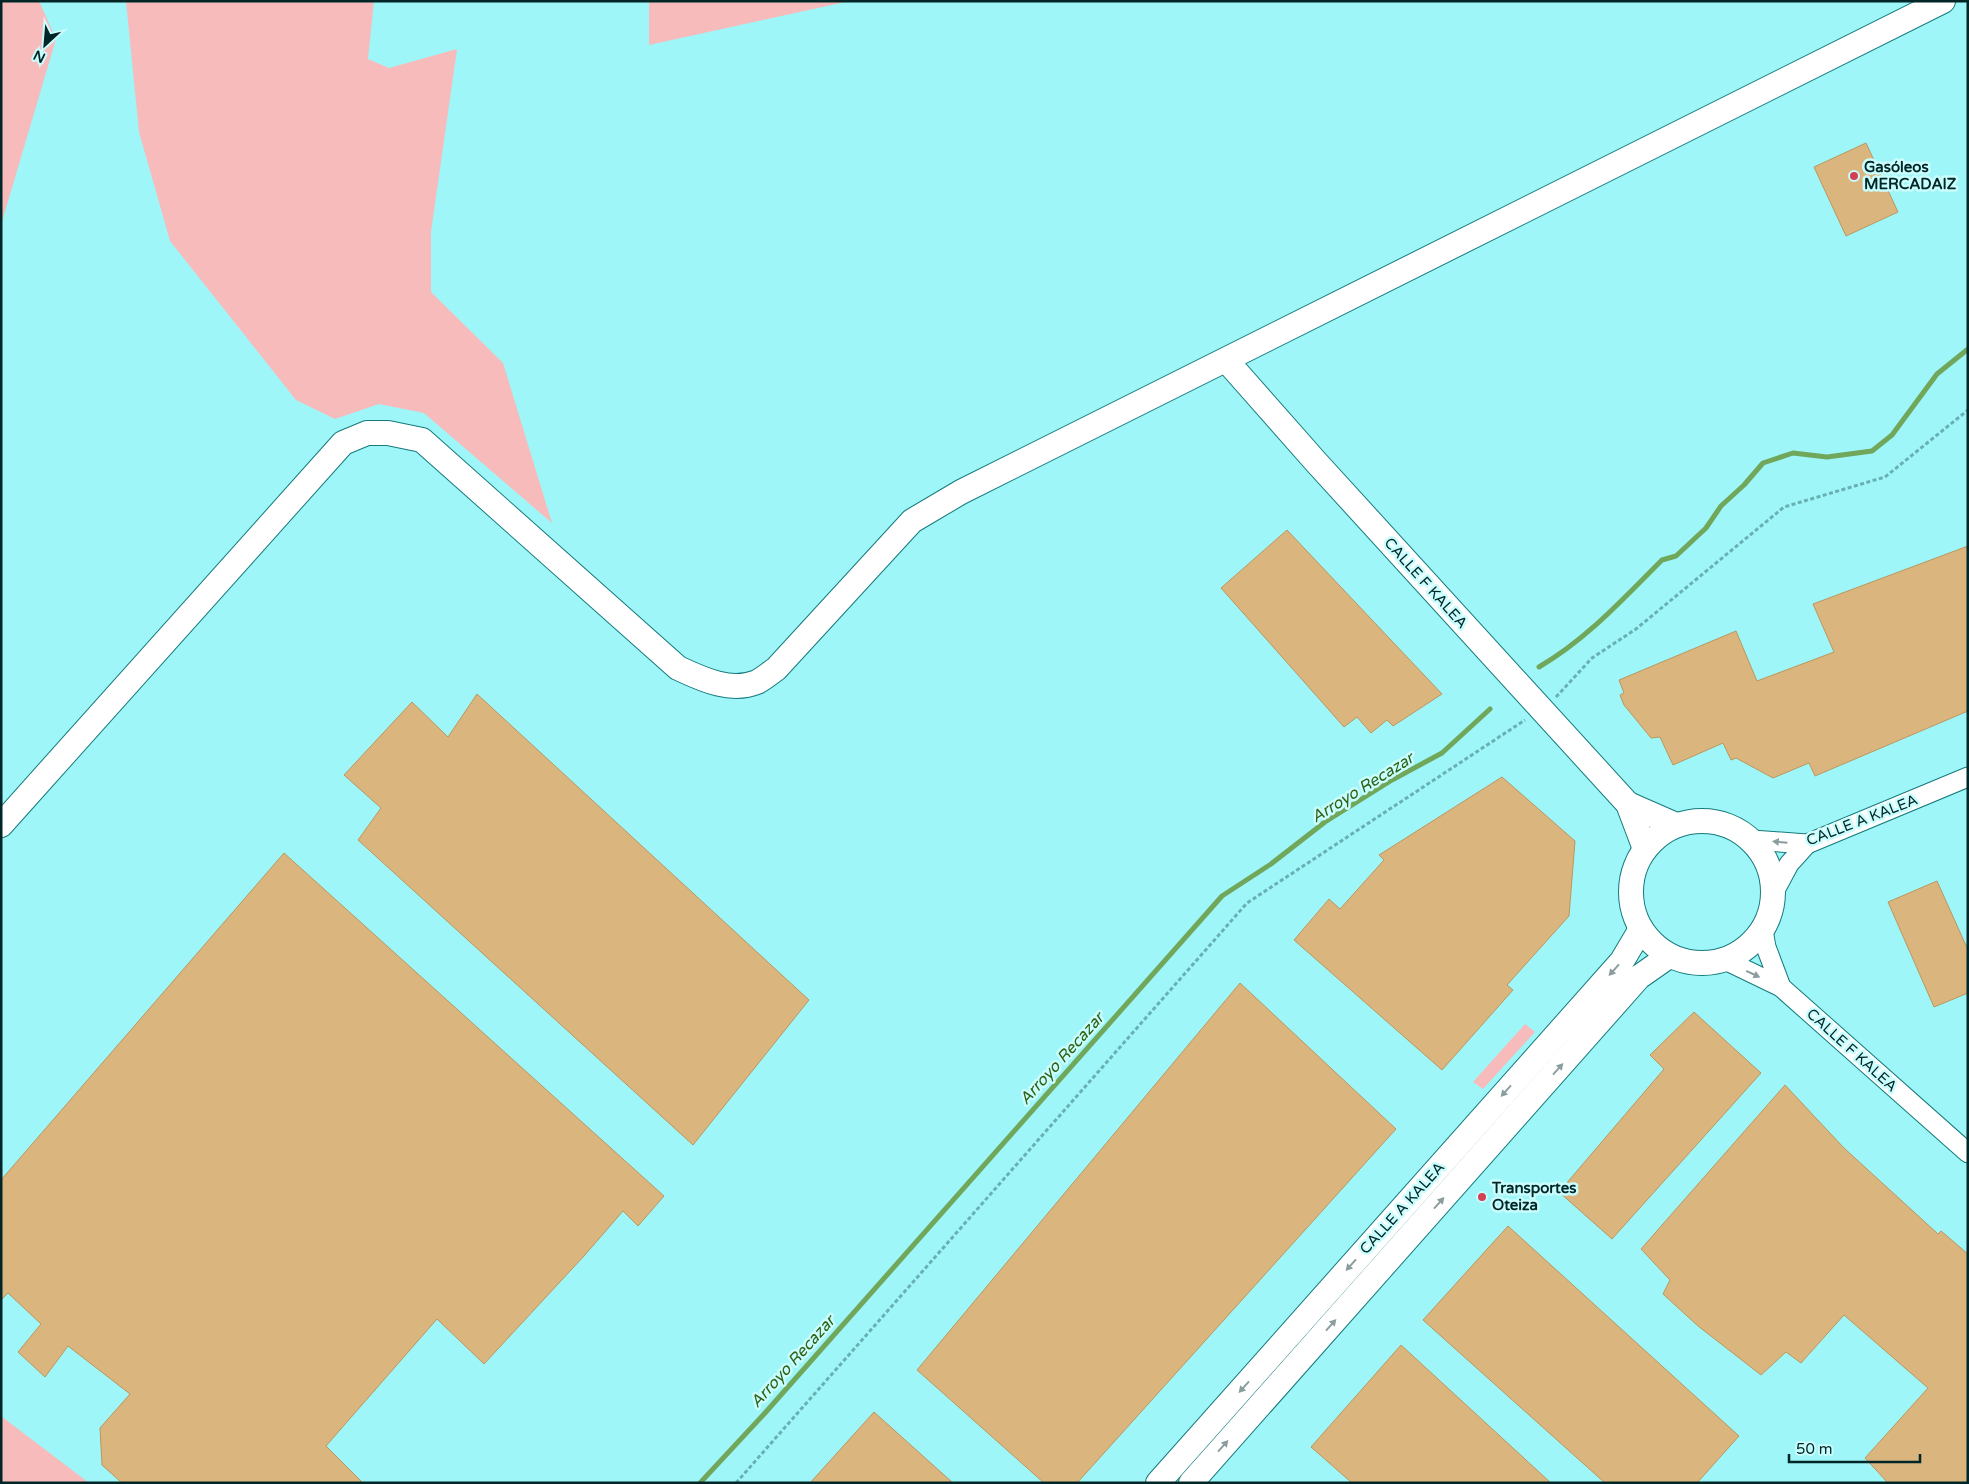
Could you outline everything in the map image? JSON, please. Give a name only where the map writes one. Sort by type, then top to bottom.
[{"type":"street","points":[[1,825],[343,443],[368,433],[388,433],[422,440],[678,668],[708,682],[734,686],[756,682],[776,669],[912,521],[966,489],[1943,1]]},
{"type":"street","name":"CALLE F KALEA","points":[[1226,360],[1316,462],[1628,804],[1645,849]]},
{"type":"street","name":"CALLE A KALEA","points":[[1752,840],[1807,844],[1968,777]]},
{"type":"street","name":"CALLE F KALEA","points":[[1628,804],[1676,826]]},
{"type":"street","points":[[1692,821],[1724,824],[1752,840],[1764,855],[1771,873],[1774,892],[1773,905],[1763,930],[1747,949],[1725,960],[1706,964],[1687,962],[1669,956],[1658,949],[1641,929],[1634,914],[1630,897],[1636,864],[1645,849],[1659,835],[1676,826],[1692,821]]},
{"type":"street","points":[[1774,892],[1789,864],[1807,844]]},
{"type":"street","name":"CALLE A KALEA","points":[[1158,1483],[1622,961],[1641,929]]},
{"type":"street","name":"CALLE F KALEA","points":[[1763,930],[1766,947],[1781,987],[1968,1153]]},
{"type":"street","name":"CALLE A KALEA","points":[[1190,1483],[1639,978],[1669,956]]},
{"type":"street","points":[[1725,960],[1781,987]]},
{"type":"path","points":[[736,1483],[1247,903],[1523,722],[1538,707],[1554,700],[1592,658],[1636,629],[1784,507],[1886,477],[1968,410]]},
{"type":"shaded area","points":[[1,1],[39,1],[56,39],[1,225]]},
{"type":"shaded area","points":[[126,1],[374,1],[368,59],[389,68],[457,49],[431,232],[431,292],[503,363],[552,523],[424,413],[379,404],[335,419],[296,400],[170,241],[139,132]]},
{"type":"shaded area","points":[[649,1],[850,1],[649,45]]},
{"type":"shaded area","points":[[1525,1024],[1535,1032],[1483,1089],[1473,1082]]},
{"type":"shaded area","points":[[1,1416],[89,1483],[1,1483]]},
{"type":"building","points":[[1866,143],[1898,212],[1846,236],[1814,167]]},
{"type":"building","points":[[1287,530],[1442,694],[1393,726],[1387,720],[1371,733],[1357,717],[1344,727],[1221,588]]},
{"type":"building","points":[[1968,546],[1968,711],[1815,776],[1809,763],[1773,778],[1736,758],[1731,760],[1723,743],[1673,765],[1660,737],[1651,738],[1624,705],[1620,695],[1624,693],[1619,680],[1736,631],[1757,681],[1834,652],[1813,604]]},
{"type":"building","points":[[477,694],[809,1000],[693,1145],[358,840],[381,808],[344,775],[412,702],[448,737]]},
{"type":"building","points":[[1502,777],[1575,841],[1569,916],[1507,985],[1513,990],[1442,1070],[1294,940],[1329,899],[1340,909],[1384,860],[1379,855]]},
{"type":"building","points":[[284,853],[664,1196],[638,1226],[623,1211],[484,1364],[437,1319],[326,1446],[363,1483],[122,1483],[102,1465],[100,1428],[130,1394],[68,1346],[45,1377],[18,1352],[41,1324],[8,1293],[1,1300],[1,1180]]},
{"type":"building","points":[[1937,881],[1968,950],[1968,993],[1934,1007],[1888,902]]},
{"type":"building","points":[[1240,983],[1396,1129],[1077,1483],[1044,1483],[917,1370]]},
{"type":"building","points":[[1694,1012],[1761,1073],[1612,1239],[1559,1192],[1664,1069],[1650,1055]]},
{"type":"building","points":[[1785,1085],[1844,1148],[1938,1234],[1941,1231],[1968,1254],[1968,1483],[1888,1483],[1865,1458],[1928,1388],[1844,1315],[1801,1363],[1786,1352],[1761,1375],[1698,1326],[1663,1294],[1670,1280],[1641,1249]]},
{"type":"building","points":[[1508,1226],[1739,1436],[1697,1483],[1605,1483],[1423,1320]]},
{"type":"building","points":[[1401,1345],[1551,1483],[1352,1483],[1311,1447]]},
{"type":"building","points":[[874,1412],[953,1483],[810,1483]]},
{"type":"waterway","name":"Arroyo Recazar","points":[[1539,667],[1589,631],[1619,604],[1662,560],[1676,556],[1706,528],[1721,506],[1744,485],[1763,463],[1793,453],[1827,457],[1872,451],[1892,435],[1937,374],[1968,349]]},
{"type":"waterway","name":"Arroyo Recazar","points":[[700,1483],[765,1413],[1222,896],[1271,864],[1325,822],[1392,780],[1442,753],[1490,709]]},
{"type":"place","name":"Gasóleos MERCADAIZ","points":[[1854,176]]},
{"type":"place","name":"Transportes Oteiza","points":[[1482,1197]]}]
